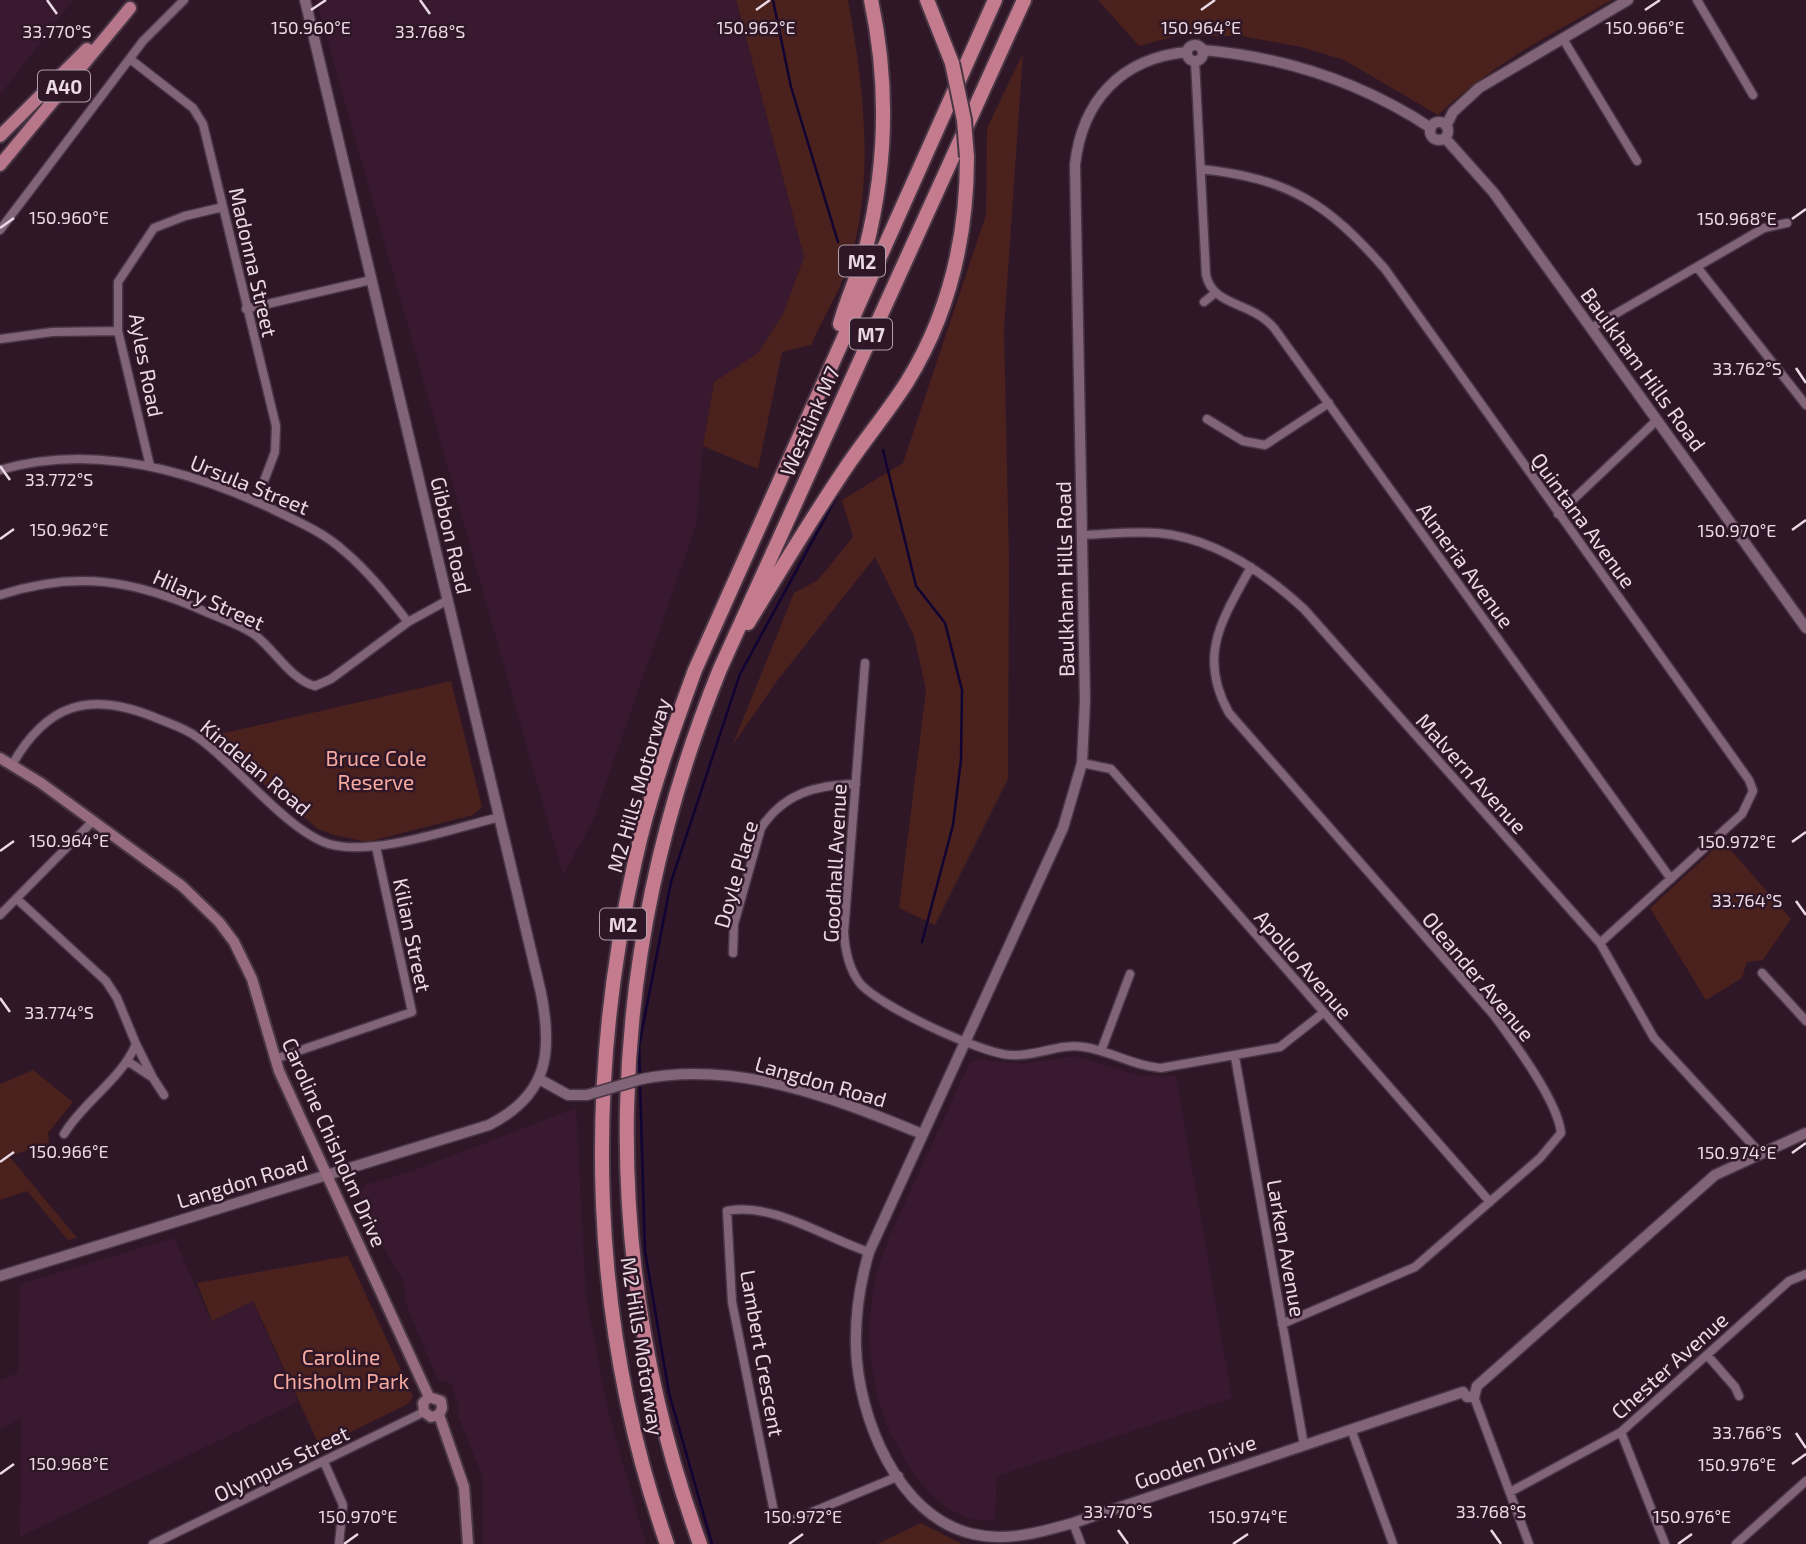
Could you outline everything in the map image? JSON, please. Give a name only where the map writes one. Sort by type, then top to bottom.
[{"type":"highway","name":"M2","points":[[836,353],[840,322],[865,248],[882,167],[884,80],[871,0]]},
{"type":"highway","name":"M2","points":[[720,669],[809,524],[923,353],[945,302],[965,215],[967,157],[964,120],[952,63],[927,0]]},
{"type":"highway","name":"Westlink M7","points":[[836,353],[995,0]]},
{"type":"highway","name":"Westlink M7","points":[[720,669],[1024,0]]},
{"type":"highway","name":"A40","points":[[0,136],[134,4]]},
{"type":"highway","name":"A40","points":[[0,165],[134,4]]},
{"type":"highway","name":"M2 Hills Motorway","points":[[667,1544],[646,1482],[631,1422],[611,1305],[602,1203],[600,1123],[608,1018],[635,861],[674,727],[716,622],[836,353]]},
{"type":"highway","name":"M2 Hills Motorway","points":[[700,1544],[674,1465],[649,1359],[633,1257],[625,1109],[632,1014],[655,878],[688,755],[720,669]]},
{"type":"main road","name":"Caroline Chisholm Drive","points":[[0,758],[183,886],[219,922],[240,953],[252,979],[275,1059],[429,1397]]},
{"type":"main road","points":[[439,1415],[431,1417],[424,1412],[423,1403],[429,1397],[441,1401],[439,1415],[464,1487],[468,1544]]},
{"type":"street","points":[[0,230],[143,41],[184,0]]},
{"type":"street","name":"Gibbon Road","points":[[305,0],[545,1011],[547,1054],[540,1079]]},
{"type":"street","points":[[1195,61],[1188,58],[1187,52],[1194,44],[1202,50],[1261,57],[1318,72],[1377,96],[1431,128],[1433,138],[1440,140],[1445,138],[1446,126],[1453,113],[1479,88],[1628,0]]},
{"type":"street","points":[[1697,0],[1753,95]]},
{"type":"street","points":[[1563,39],[1637,161]]},
{"type":"street","points":[[1195,61],[1202,56],[1202,50]]},
{"type":"street","name":"Baulkham Hills Road","points":[[922,1134],[1063,828],[1082,764],[1085,710],[1077,147],[1091,110],[1122,75],[1154,58],[1187,52]]},
{"type":"street","name":"Madonna Street","points":[[130,60],[199,115],[276,426],[275,452],[256,502]]},
{"type":"street","points":[[1195,61],[1206,275],[1214,293],[1204,302]]},
{"type":"street","points":[[1431,128],[1438,122],[1446,126]]},
{"type":"street","name":"Baulkham Hills Road","points":[[1445,138],[1494,193],[1806,628]]},
{"type":"street","name":"Quintana Avenue","points":[[1201,169],[1239,173],[1286,187],[1329,212],[1352,231],[1385,269],[1743,769],[1753,791],[1742,814],[1600,943]]},
{"type":"street","name":"Ayles Road","points":[[150,466],[118,331],[118,282],[154,228],[185,216],[223,207]]},
{"type":"street","points":[[1591,328],[1764,228],[1787,223]]},
{"type":"street","points":[[1697,267],[1806,405]]},
{"type":"street","points":[[246,309],[371,280]]},
{"type":"street","name":"Almeria Avenue","points":[[1214,293],[1224,300],[1249,307],[1266,318],[1671,878]]},
{"type":"street","points":[[0,339],[52,332],[118,331]]},
{"type":"street","points":[[1207,419],[1243,441],[1265,445],[1329,403]]},
{"type":"street","points":[[1558,514],[1657,420]]},
{"type":"street","name":"Ursula Street","points":[[0,470],[78,460],[150,466],[206,481],[320,533],[344,551],[408,622]]},
{"type":"street","name":"Malvern Avenue","points":[[1083,535],[1159,533],[1210,546],[1251,567],[1281,588],[1304,610],[1600,943],[1654,1038],[1760,1153]]},
{"type":"street","name":"Oleander Avenue","points":[[1251,567],[1223,618],[1212,656],[1216,685],[1229,713],[1493,1014],[1517,1045],[1560,1125],[1561,1133],[1554,1145],[1415,1267],[1282,1324]]},
{"type":"street","name":"Hilary Street","points":[[0,595],[24,587],[79,580],[109,581],[161,592],[250,631],[271,647],[301,680],[315,686],[331,679],[408,622],[448,600]]},
{"type":"street","name":"Goodhall Avenue","points":[[865,663],[844,932],[849,966],[871,995],[989,1051],[1014,1056],[1065,1046],[1101,1051],[1135,1064],[1161,1068],[1280,1047],[1323,1013]]},
{"type":"street","name":"Kindelan Road","points":[[12,765],[31,735],[56,715],[78,706],[114,703],[197,737],[310,835],[341,846],[376,846],[500,817]]},
{"type":"street","name":"Apollo Avenue","points":[[1082,764],[1111,769],[1490,1202]]},
{"type":"street","name":"Doyle Place","points":[[733,953],[734,924],[761,828],[770,815],[793,796],[811,788],[856,784]]},
{"type":"street","points":[[0,915],[93,821]]},
{"type":"street","name":"Kilian Street","points":[[275,1059],[412,1013],[376,846]]},
{"type":"street","points":[[17,899],[106,981],[164,1095]]},
{"type":"street","points":[[1762,973],[1806,1021]]},
{"type":"street","points":[[1101,1051],[1130,974]]},
{"type":"street","points":[[64,1134],[73,1119],[129,1062],[136,1044]]},
{"type":"street","name":"Larken Avenue","points":[[1235,1057],[1304,1444]]},
{"type":"street","points":[[129,1062],[153,1078]]},
{"type":"street","name":"Langdon Road","points":[[0,1276],[489,1125],[516,1108],[540,1079],[568,1096],[587,1095],[642,1079],[685,1073],[733,1076],[806,1093],[922,1134]]},
{"type":"street","points":[[1529,1544],[1476,1392],[1703,1185],[1723,1170],[1806,1133]]},
{"type":"street","name":"Gooden Drive","points":[[922,1134],[869,1252],[857,1308],[858,1370],[872,1424],[899,1476],[932,1514],[974,1534],[1014,1536],[1073,1523],[1463,1392],[1467,1384],[1476,1392]]},
{"type":"street","name":"Lambert Crescent","points":[[869,1252],[805,1226],[745,1208],[727,1211],[732,1302],[774,1512],[783,1520],[793,1520],[899,1476]]},
{"type":"street","name":"Chester Avenue","points":[[1510,1492],[1621,1432],[1789,1281],[1806,1274]]},
{"type":"street","points":[[1707,1355],[1739,1396]]},
{"type":"street","name":"Olympus Street","points":[[153,1544],[424,1412]]},
{"type":"street","points":[[1351,1429],[1393,1544]]},
{"type":"street","points":[[1621,1432],[1665,1544]]},
{"type":"street","points":[[324,1462],[343,1505],[339,1544]]},
{"type":"street","points":[[1736,1544],[1806,1481]]},
{"type":"street","points":[[1073,1523],[1081,1544]]},
{"type":"shaded area","points":[[0,0],[73,0],[0,95]]},
{"type":"shaded area","points":[[316,0],[736,0],[804,257],[783,314],[758,353],[714,383],[703,446],[696,525],[592,823],[563,875]]},
{"type":"shaded area","points":[[1076,1056],[1137,1075],[1176,1076],[1232,1398],[997,1476],[995,1521],[972,1519],[952,1511],[930,1494],[911,1470],[890,1433],[877,1397],[871,1363],[869,1325],[875,1278],[890,1235],[970,1062],[978,1059],[1023,1064]]},
{"type":"shaded area","points":[[576,1108],[586,1297],[608,1411],[646,1544],[483,1544],[482,1475],[457,1414],[459,1407],[451,1383],[438,1381],[407,1307],[403,1279],[379,1240],[359,1195],[365,1185],[412,1171]]},
{"type":"shaded area","points":[[174,1238],[211,1321],[252,1301],[298,1402],[20,1537],[21,1419],[0,1429],[0,1380],[18,1373],[20,1284]]},
{"type":"green space","points":[[736,0],[848,0],[864,126],[863,189],[853,251],[840,287],[811,345],[782,352],[758,469],[703,446],[714,382],[758,353],[783,314],[804,257]]},
{"type":"green space","points":[[1098,0],[1612,0],[1500,66],[1438,115],[1344,60],[1301,47],[1241,36],[1176,36],[1139,46]]},
{"type":"green space","points":[[1023,53],[1004,329],[1009,559],[1008,779],[935,925],[899,908],[926,690],[914,636],[875,557],[777,681],[732,746],[794,593],[818,580],[853,537],[842,500],[903,463],[986,215],[987,128]]},
{"type":"green space","name":"Bruce Cole Reserve","points":[[451,681],[482,807],[473,815],[367,842],[318,829],[207,737]]},
{"type":"green space","points":[[1723,841],[1791,919],[1763,960],[1747,962],[1742,978],[1706,1000],[1650,908]]},
{"type":"green space","points":[[33,1070],[73,1102],[48,1133],[49,1143],[9,1156],[77,1238],[68,1240],[27,1191],[0,1200],[0,1084]]},
{"type":"green space","name":"Caroline Chisholm Park","points":[[348,1256],[413,1396],[408,1404],[320,1447],[253,1301],[212,1321],[197,1283]]},
{"type":"green space","points":[[921,1523],[962,1544],[877,1544]]},
{"type":"waterway","points":[[773,0],[791,87],[838,242]]},
{"type":"waterway","points":[[883,450],[916,586],[945,623],[962,690],[961,760],[953,825],[922,942]]},
{"type":"waterway","points":[[640,1077],[639,1046],[671,882],[740,674],[837,496]]},
{"type":"waterway","points":[[640,1084],[645,1251],[669,1393],[712,1544]]}]
